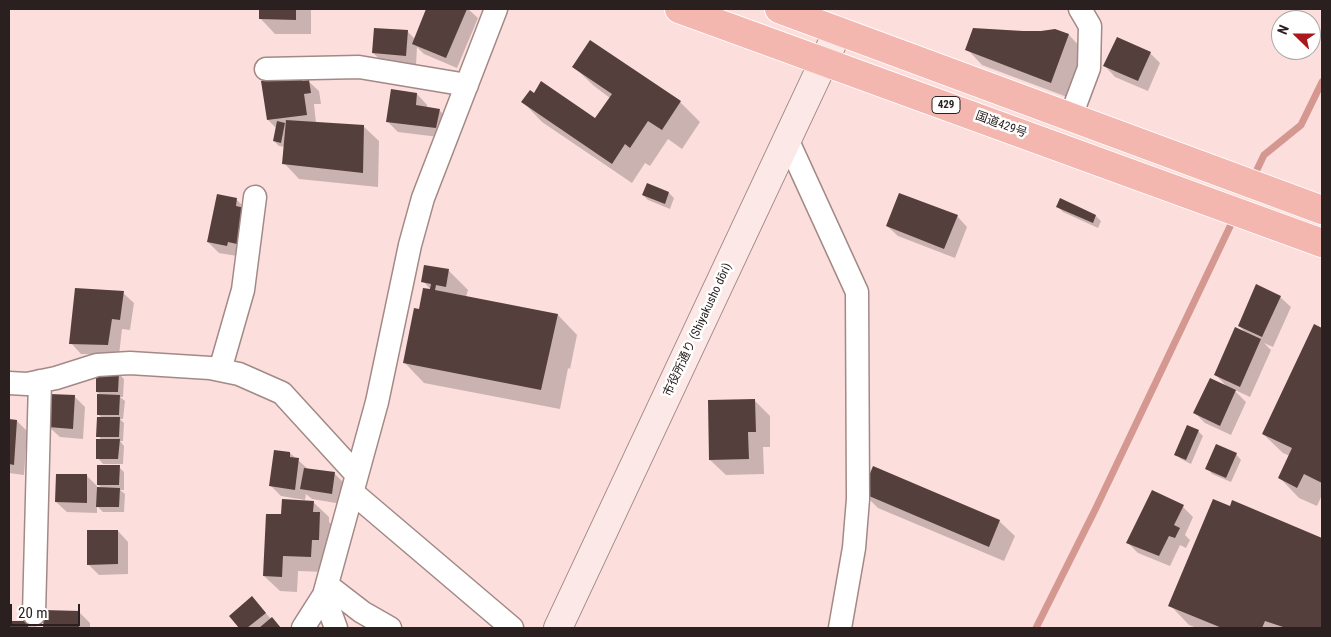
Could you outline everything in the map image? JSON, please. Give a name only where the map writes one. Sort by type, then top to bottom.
[{"type":"highway","name":"国道429号","points":[[679,9],[1322,243]]},
{"type":"highway","points":[[779,9],[1316,208]]},
{"type":"street","points":[[303,628],[326,590],[377,402],[410,245],[423,198],[496,9]]},
{"type":"street","points":[[1071,116],[1089,68],[1090,26],[1080,9]]},
{"type":"street","name":"市役所通り (Shiyakusho dōri)","points":[[558,628],[838,31]]},
{"type":"street","points":[[266,69],[358,67],[467,85]]},
{"type":"street","points":[[787,139],[857,292],[858,499],[854,548],[840,628]]},
{"type":"street","points":[[220,370],[243,290],[255,197]]},
{"type":"street","points":[[9,383],[27,384],[56,378],[97,365],[130,363],[220,370],[239,374],[282,393],[355,484],[512,628]]},
{"type":"street","points":[[34,614],[40,381]]},
{"type":"street","points":[[326,590],[336,628]]},
{"type":"street","points":[[326,590],[390,628]]},
{"type":"building","points":[[259,9],[296,9],[296,20],[259,19]]},
{"type":"building","points":[[426,9],[467,9],[446,58],[412,44]]},
{"type":"building","points":[[374,28],[408,30],[406,56],[372,53]]},
{"type":"building","points":[[973,28],[1023,31],[1055,29],[1069,34],[1051,83],[965,50]]},
{"type":"building","points":[[1117,37],[1151,52],[1138,81],[1103,66]]},
{"type":"building","points":[[590,40],[681,101],[662,130],[648,121],[630,148],[625,144],[612,164],[521,102],[530,90],[534,93],[541,81],[595,118],[612,94],[572,67]]},
{"type":"building","points":[[302,75],[302,81],[309,80],[311,93],[304,94],[307,115],[267,120],[261,81]]},
{"type":"building","points":[[391,89],[417,93],[416,105],[440,109],[436,128],[386,122]]},
{"type":"building","points":[[286,120],[364,125],[363,173],[282,164]]},
{"type":"building","points":[[277,121],[285,123],[281,143],[273,141]]},
{"type":"building","points":[[647,183],[669,192],[665,204],[642,195]]},
{"type":"building","points":[[899,193],[958,215],[944,249],[886,226]]},
{"type":"building","points":[[217,194],[237,198],[236,206],[245,208],[237,244],[228,242],[227,246],[207,242]]},
{"type":"building","points":[[1060,198],[1096,215],[1093,223],[1056,207]]},
{"type":"building","points":[[424,265],[449,269],[446,287],[436,285],[435,290],[558,314],[541,390],[403,363],[414,308],[419,309],[423,288],[430,289],[431,284],[421,282]]},
{"type":"building","points":[[1256,284],[1281,296],[1262,337],[1238,326]]},
{"type":"building","points":[[75,288],[124,291],[120,320],[112,319],[108,345],[69,344]]},
{"type":"building","points":[[1314,324],[1322,328],[1322,483],[1304,474],[1297,488],[1278,478],[1292,448],[1262,434]]},
{"type":"building","points":[[1235,327],[1261,339],[1240,387],[1214,375]]},
{"type":"building","points":[[96,372],[119,373],[118,392],[96,392]]},
{"type":"building","points":[[1210,378],[1236,390],[1220,426],[1193,413]]},
{"type":"building","points":[[50,394],[75,395],[73,429],[48,427]]},
{"type":"building","points":[[97,394],[120,395],[119,415],[97,415]]},
{"type":"building","points":[[755,399],[756,432],[748,432],[749,459],[709,460],[708,400]]},
{"type":"building","points":[[97,417],[120,417],[119,437],[96,437]]},
{"type":"building","points":[[9,419],[17,420],[14,465],[9,464]]},
{"type":"building","points":[[1187,425],[1199,430],[1186,460],[1174,455]]},
{"type":"building","points":[[96,439],[120,439],[118,459],[96,459]]},
{"type":"building","points":[[1216,444],[1237,453],[1226,478],[1205,469]]},
{"type":"building","points":[[274,450],[290,452],[290,457],[299,458],[295,490],[269,486]]},
{"type":"building","points":[[97,465],[120,465],[119,485],[97,485]]},
{"type":"building","points":[[873,466],[1000,520],[989,547],[862,493]]},
{"type":"building","points":[[304,468],[335,472],[332,494],[300,489]]},
{"type":"building","points":[[56,474],[87,474],[87,503],[55,502]]},
{"type":"building","points":[[97,487],[120,488],[119,507],[96,507]]},
{"type":"building","points":[[1152,490],[1184,505],[1174,525],[1180,528],[1175,538],[1169,536],[1159,556],[1126,543]]},
{"type":"building","points":[[282,499],[314,501],[313,512],[320,512],[319,540],[312,540],[311,557],[283,556],[282,577],[263,576],[266,514],[281,514]]},
{"type":"building","points":[[1213,499],[1230,506],[1232,500],[1322,538],[1322,628],[1286,628],[1265,621],[1262,628],[1222,628],[1168,606]]},
{"type":"building","points":[[87,530],[118,530],[118,564],[87,565]]},
{"type":"building","points":[[252,596],[266,613],[247,628],[239,628],[229,616]]},
{"type":"building","points":[[44,610],[80,611],[79,628],[43,628]]},
{"type":"building","points":[[272,617],[281,628],[259,628]]},
{"type":"building","points":[[9,621],[28,621],[28,628],[9,628]]},
{"type":"waterway","points":[[1252,180],[1264,155],[1301,125],[1322,82]]},
{"type":"waterway","points":[[1036,628],[1095,510],[1235,216]]}]
